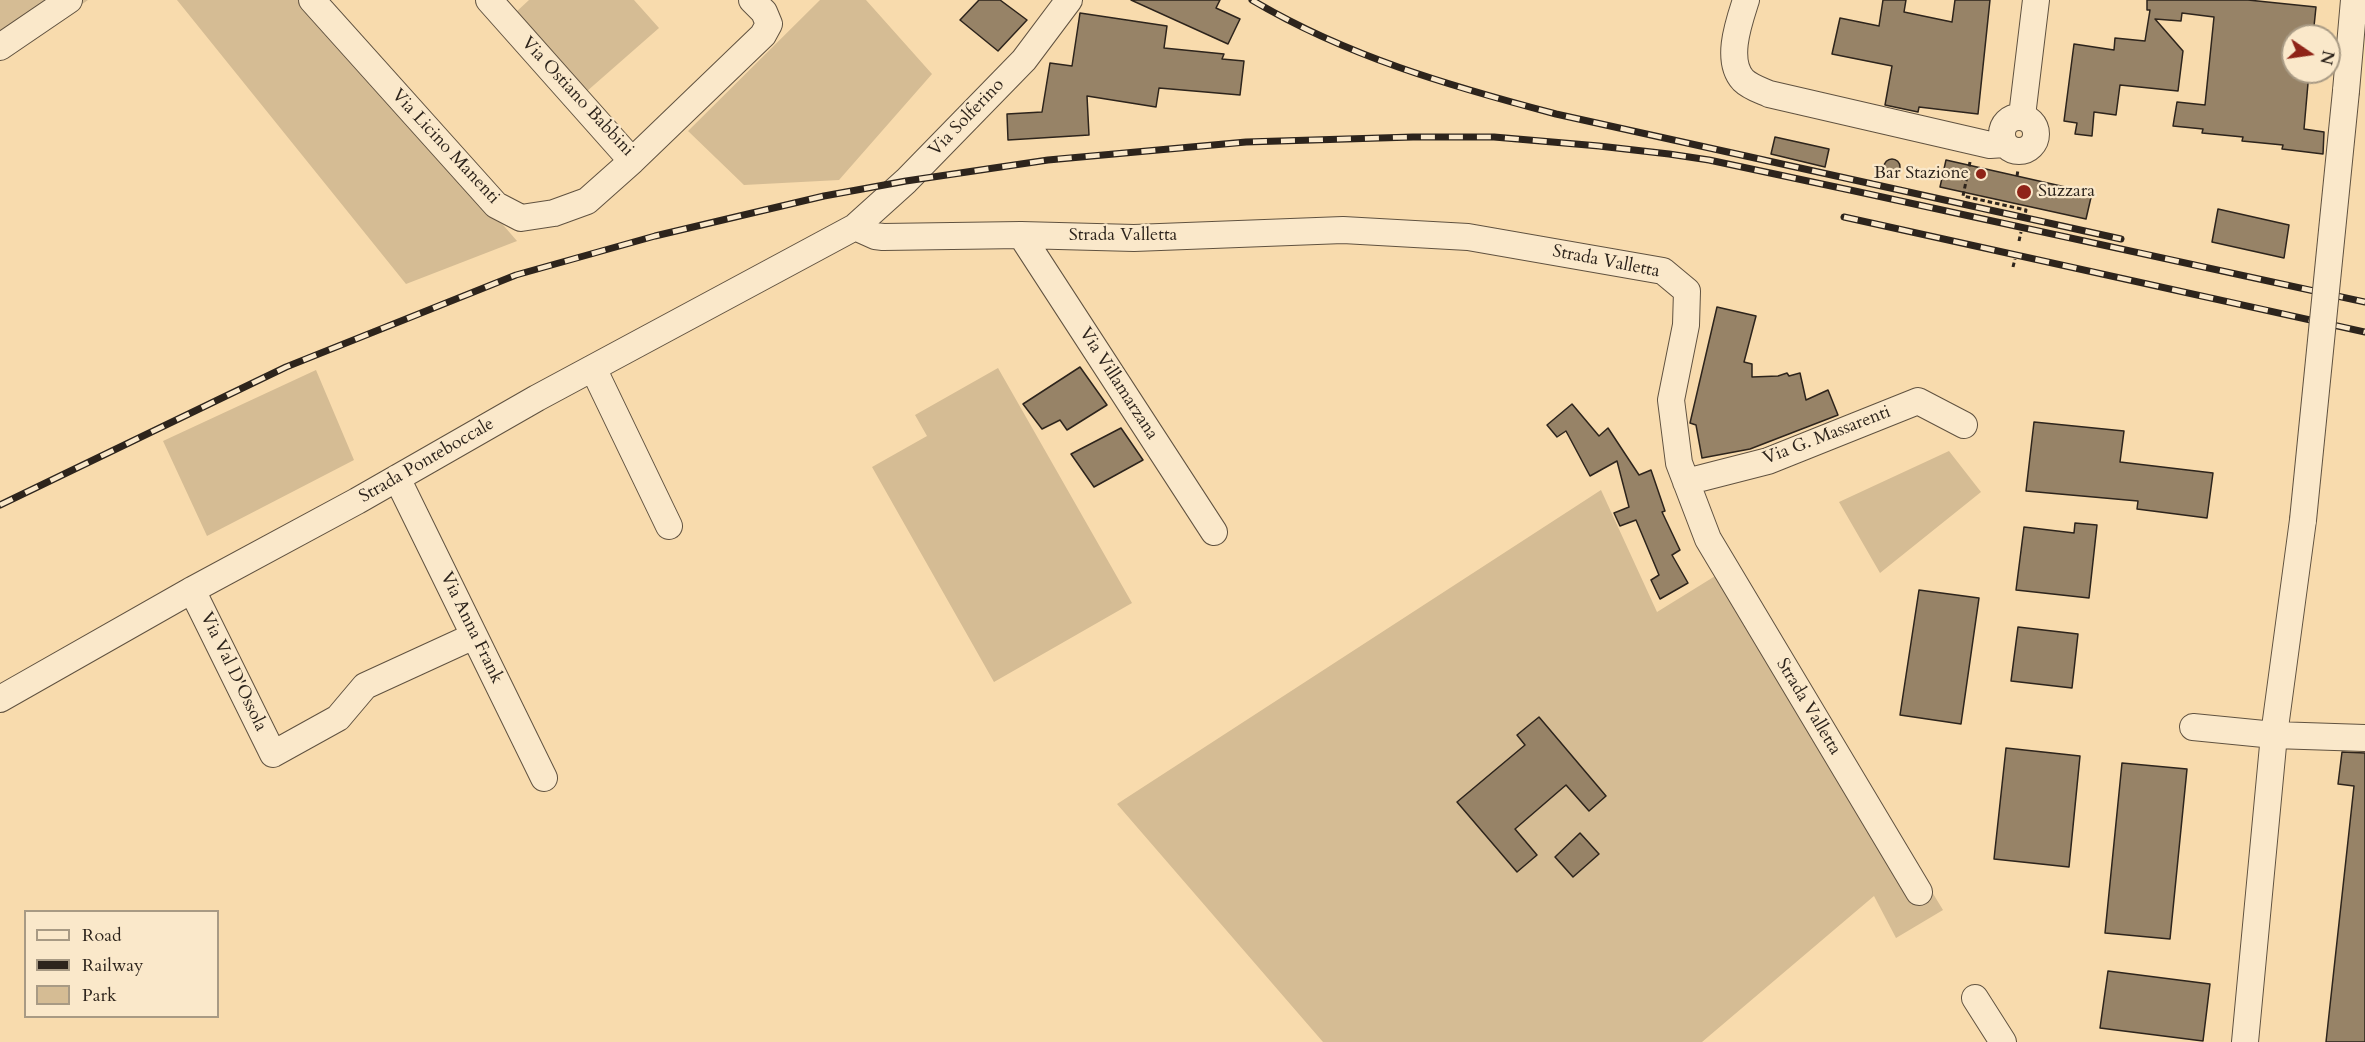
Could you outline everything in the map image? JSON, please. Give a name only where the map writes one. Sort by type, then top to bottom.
[{"type":"street","points":[[0,47],[69,0]]},
{"type":"street","name":"Via Licino Manenti","points":[[312,0],[496,206],[521,218],[554,213],[587,201],[632,161]]},
{"type":"street","name":"Via Ostiano Babbini","points":[[493,1],[632,161],[763,35],[769,24],[764,12],[752,0]]},
{"type":"street","name":"Via Solferino","points":[[855,227],[906,181],[1024,60],[1069,0]]},
{"type":"street","points":[[1746,0],[1739,22],[1735,48],[1736,67],[1743,79],[1755,88],[1769,94],[1975,142],[1990,145],[2005,144],[2014,151],[2020,152],[2030,148],[2037,138],[2036,127],[2028,118],[2022,116],[2036,0]]},
{"type":"street","points":[[2245,1042],[2274,735],[2303,520],[2354,0]]},
{"type":"street","name":"Strada Valletta","points":[[855,227],[883,237],[1021,235],[1134,238],[1343,230],[1468,237],[1663,271],[1687,291],[1686,325],[1671,400],[1679,463],[1708,539],[1919,892]]},
{"type":"street","name":"Strada Ponteboccale","points":[[0,699],[593,368],[855,227]]},
{"type":"street","name":"Via Villamarzana","points":[[1021,235],[1215,532]]},
{"type":"street","points":[[593,368],[669,526]]},
{"type":"street","name":"Via G. Massarenti","points":[[1686,482],[1768,460],[1918,401],[1965,424]]},
{"type":"street","name":"Via Anna Frank","points":[[398,478],[544,778]]},
{"type":"street","name":"Via Val D'Ossola","points":[[192,590],[273,754],[338,718],[365,686],[474,636]]},
{"type":"street","points":[[2193,726],[2274,735],[2365,738]]},
{"type":"street","points":[[1975,998],[2003,1042]]},
{"type":"path","points":[[1975,142],[1963,196],[2011,205],[2026,210],[2025,214]]},
{"type":"path","points":[[2017,176],[2018,170]]},
{"type":"path","points":[[2019,241],[2021,232]]},
{"type":"path","points":[[2013,267],[2015,259]]},
{"type":"green space","points":[[0,0],[88,0],[0,61]]},
{"type":"green space","points":[[177,0],[308,0],[517,241],[406,284]]},
{"type":"green space","points":[[529,0],[634,0],[659,28],[586,92],[515,13]]},
{"type":"green space","points":[[820,0],[866,0],[932,74],[839,180],[744,185],[688,131]]},
{"type":"green space","points":[[998,368],[1132,603],[994,682],[872,467],[927,436],[915,415]]},
{"type":"green space","points":[[316,370],[354,460],[207,536],[163,441]]},
{"type":"green space","points":[[1949,451],[1981,492],[1880,573],[1839,502]]},
{"type":"green space","points":[[1601,490],[1657,612],[1733,565],[1943,910],[1896,938],[1874,896],[1702,1042],[1323,1042],[1117,804]]},
{"type":"building","points":[[979,0],[1000,0],[1027,20],[998,51],[960,20]]},
{"type":"building","points":[[1131,0],[1220,0],[1216,8],[1240,19],[1228,44]]},
{"type":"building","points":[[1883,0],[1906,0],[1904,12],[1952,22],[1955,0],[1990,0],[1978,114],[1919,107],[1918,112],[1885,105],[1892,66],[1832,54],[1840,18],[1879,26]]},
{"type":"building","points":[[2147,0],[2248,0],[2316,7],[2314,24],[2281,24],[2281,84],[2308,84],[2304,129],[2324,132],[2323,154],[2282,149],[2283,145],[2242,141],[2243,137],[2202,133],[2203,129],[2173,126],[2177,102],[2205,105],[2214,17],[2182,13],[2181,21],[2155,19],[2183,51],[2178,91],[2120,85],[2116,115],[2094,112],[2092,136],[2075,134],[2077,123],[2064,121],[2074,44],[2114,50],[2115,38],[2145,41],[2150,10],[2147,10]]},
{"type":"building","points":[[1080,13],[1167,26],[1164,48],[1224,54],[1222,59],[1244,61],[1240,95],[1159,88],[1156,107],[1087,96],[1089,135],[1008,140],[1007,114],[1042,112],[1050,63],[1072,66]]},
{"type":"building","points":[[1775,137],[1829,149],[1825,167],[1771,154]]},
{"type":"building","points":[[1889,159],[1895,159],[1900,167],[1898,173],[1889,175],[1884,170],[1884,164]]},
{"type":"building","points":[[1946,160],[2092,193],[2086,219],[1940,187]]},
{"type":"building","points":[[2218,209],[2289,225],[2284,258],[2212,242]]},
{"type":"building","points":[[1717,307],[1756,316],[1744,362],[1752,364],[1752,377],[1778,376],[1787,373],[1789,376],[1800,373],[1806,400],[1828,390],[1838,415],[1750,449],[1702,458],[1696,425],[1690,423]]},
{"type":"building","points":[[1080,367],[1107,405],[1067,430],[1060,420],[1042,429],[1023,404]]},
{"type":"building","points":[[1572,404],[1599,436],[1608,428],[1639,475],[1651,470],[1665,511],[1662,512],[1680,550],[1672,555],[1688,583],[1660,599],[1651,580],[1659,575],[1636,520],[1620,526],[1614,513],[1629,507],[1617,461],[1590,476],[1566,431],[1557,437],[1547,425]]},
{"type":"building","points":[[2034,422],[2124,431],[2120,462],[2213,473],[2207,518],[2137,509],[2138,501],[2026,491]]},
{"type":"building","points":[[1121,428],[1143,460],[1094,487],[1071,454]]},
{"type":"building","points":[[2075,523],[2097,525],[2089,598],[2016,590],[2024,527],[2074,533]]},
{"type":"building","points":[[1919,590],[1979,598],[1961,724],[1900,715]]},
{"type":"building","points":[[2018,627],[2078,634],[2072,688],[2011,681]]},
{"type":"building","points":[[1539,717],[1606,796],[1589,811],[1566,785],[1515,829],[1537,855],[1517,872],[1457,802],[1525,745],[1517,735]]},
{"type":"building","points":[[2006,748],[2080,756],[2069,867],[1994,859]]},
{"type":"building","points":[[2342,752],[2365,753],[2365,1042],[2326,1042],[2354,786],[2338,784]]},
{"type":"building","points":[[2122,763],[2187,769],[2170,939],[2105,933]]},
{"type":"building","points":[[1580,833],[1599,854],[1573,877],[1555,857]]},
{"type":"building","points":[[2108,971],[2210,984],[2203,1041],[2100,1028]]},
{"type":"railway","points":[[1252,0],[1324,38],[1399,68],[1516,103],[1556,114],[2121,239]]},
{"type":"railway","points":[[0,505],[286,367],[516,275],[655,236],[824,196],[906,181],[1048,160],[1246,142],[1494,137],[1669,154],[1709,160],[2365,302]]},
{"type":"railway","points":[[1844,217],[2365,332]]},
{"type":"place","name":"Bar Stazione","points":[[1981,174]]},
{"type":"place","name":"Suzzara","points":[[2024,192]]}]
